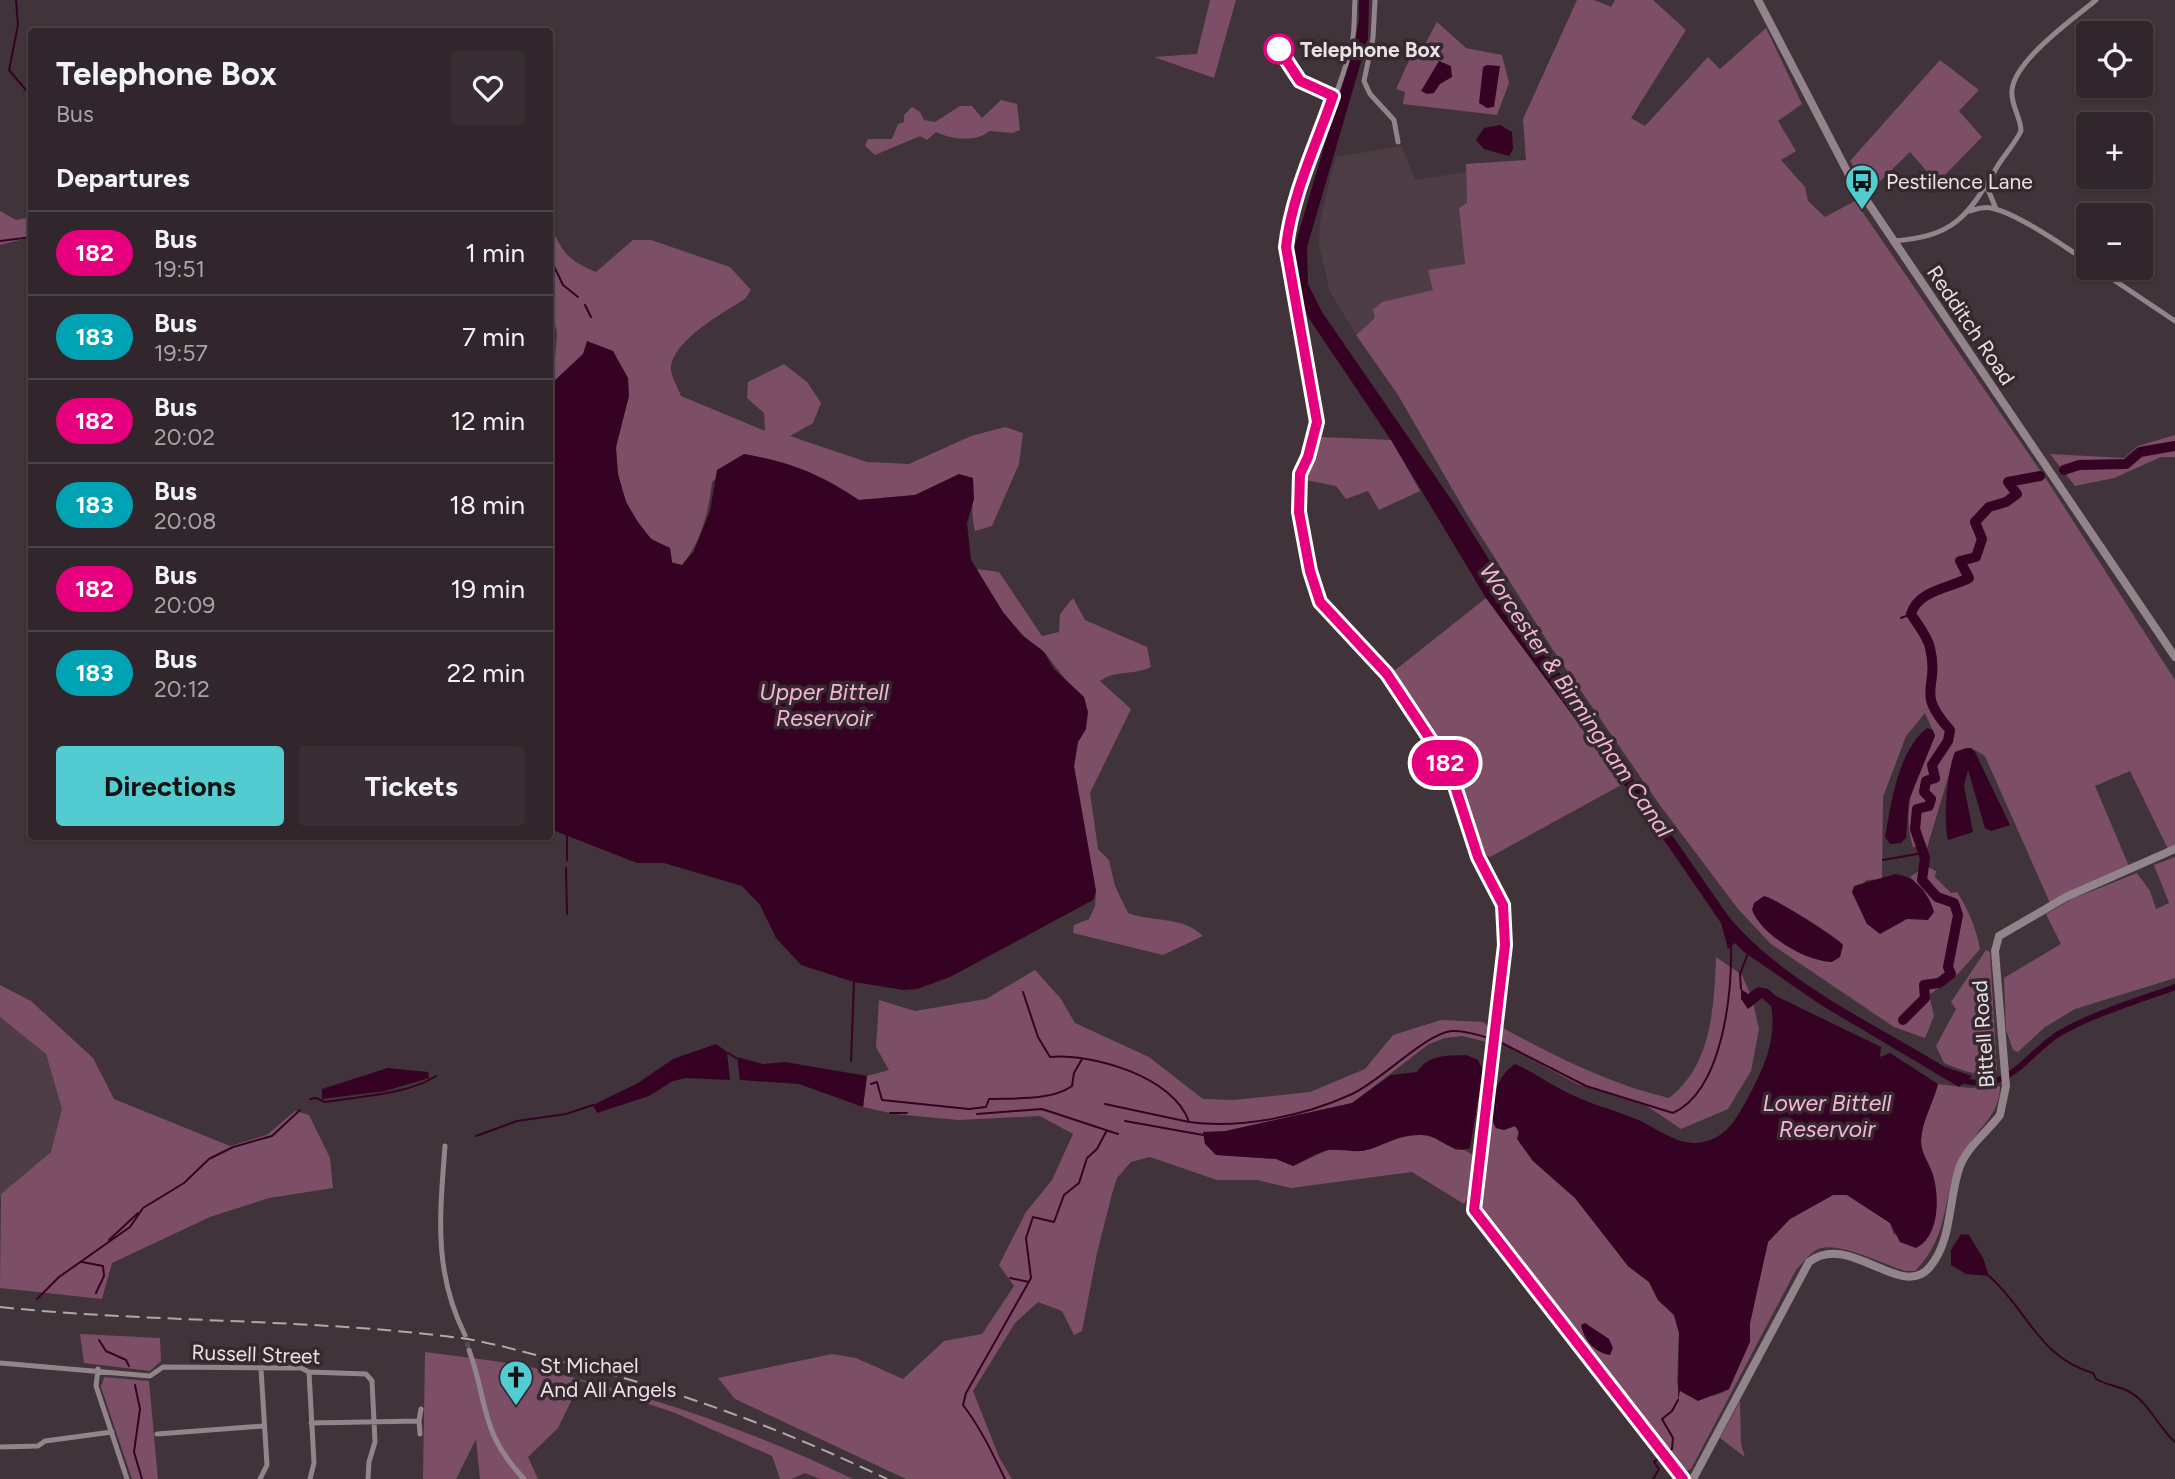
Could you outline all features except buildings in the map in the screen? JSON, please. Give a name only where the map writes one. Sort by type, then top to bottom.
[{"type":"main road","name":"Redditch Road","points":[[1758,0],[1848,173],[2175,657]]},
{"type":"main road","name":"Bittell Road","points":[[1693,1479],[1809,1262],[1822,1254],[1837,1252],[1900,1276],[1919,1275],[1930,1267],[1947,1226],[1960,1167],[1970,1150],[2000,1115],[2006,1086],[1995,951],[1999,936],[2066,897],[2175,849]]},
{"type":"street","points":[[1355,0],[1352,42],[1298,188],[1289,219],[1286,247],[1317,422],[1308,457],[1300,474],[1299,512],[1310,571],[1320,602],[1387,674],[1438,751],[1452,777],[1478,857],[1503,905],[1505,945],[1474,1210],[1683,1479]]},
{"type":"street","points":[[1375,0],[1373,38],[1364,81],[1370,94],[1394,120],[1398,142]]},
{"type":"street","points":[[1970,211],[2021,131],[2011,93],[2014,81],[2042,47],[2096,0]]},
{"type":"street","points":[[1987,187],[1996,209]]},
{"type":"street","points":[[1894,241],[1931,236],[1970,211],[1984,207],[1996,209],[2076,254]]},
{"type":"street","points":[[2114,280],[2175,321]]},
{"type":"street","points":[[445,1146],[440,1236],[442,1266],[447,1295],[465,1335]]},
{"type":"street","points":[[469,1350],[485,1419],[498,1449],[524,1479]]},
{"type":"street","name":"Russell Street","points":[[0,1363],[98,1369],[150,1376],[163,1367],[302,1368],[309,1373],[366,1374],[372,1381],[373,1421]]},
{"type":"street","points":[[98,1369],[96,1386],[127,1479]]},
{"type":"street","points":[[260,1479],[267,1465],[261,1369]]},
{"type":"street","points":[[309,1373],[314,1463],[310,1479]]},
{"type":"street","points":[[420,1434],[421,1409]]},
{"type":"street","points":[[369,1479],[369,1462],[375,1442],[373,1421]]},
{"type":"street","points":[[311,1423],[419,1422]]},
{"type":"street","points":[[158,1434],[263,1426]]},
{"type":"street","points":[[0,1447],[38,1446],[45,1441],[112,1432]]},
{"type":"shaded area","points":[[1210,0],[1236,0],[1214,78],[1154,57],[1197,54]]},
{"type":"shaded area","points":[[1577,0],[1594,0],[1611,7],[1615,0],[1653,0],[1686,30],[1631,118],[1645,126],[1708,57],[1720,69],[1766,28],[1802,104],[1778,121],[1796,151],[1781,160],[1805,187],[1808,201],[1825,217],[1855,201],[2052,488],[2175,680],[2175,846],[2168,849],[2130,771],[2095,786],[2129,866],[2050,903],[1985,756],[1971,748],[1950,771],[1927,848],[1913,847],[1908,817],[1912,790],[1935,736],[1925,713],[1906,736],[1883,797],[1882,879],[1867,880],[1852,892],[1867,924],[1915,881],[1910,877],[1926,866],[1936,871],[1935,877],[1951,893],[1957,892],[1964,905],[1980,949],[1958,974],[1929,995],[1934,1016],[1925,1038],[1894,1027],[1771,944],[1738,909],[1659,804],[1553,650],[1465,511],[1398,395],[1356,335],[1375,318],[1373,310],[1382,302],[1433,290],[1428,270],[1465,264],[1459,208],[1467,203],[1466,164],[1526,160],[1523,119]]},
{"type":"shaded area","points":[[1437,22],[1466,48],[1502,55],[1509,83],[1497,115],[1403,104],[1405,92],[1396,89],[1410,58],[1417,59]]},
{"type":"shaded area","points":[[1940,60],[1979,90],[1959,111],[1982,137],[1937,183],[1910,152],[1869,192],[1850,161]]},
{"type":"shaded area","points":[[1001,100],[1017,104],[1020,130],[1013,133],[989,131],[978,137],[963,139],[936,132],[927,140],[920,136],[875,155],[865,146],[868,139],[892,139],[898,124],[904,122],[904,115],[912,107],[920,112],[924,120],[935,122],[960,106],[972,106],[982,118]]},
{"type":"shaded area","points":[[1402,146],[1415,180],[1466,172],[1467,203],[1459,209],[1465,265],[1428,270],[1434,290],[1382,302],[1375,318],[1356,334],[1330,292],[1319,245],[1320,221],[1331,175],[1336,157]]},
{"type":"shaded area","points":[[0,211],[16,220],[28,218],[28,238],[0,245]]},
{"type":"shaded area","points":[[553,231],[558,242],[572,259],[596,272],[633,240],[651,240],[730,267],[751,290],[745,299],[700,329],[679,349],[671,370],[681,396],[765,431],[764,413],[747,398],[748,382],[784,364],[807,382],[821,403],[813,423],[790,436],[867,462],[909,464],[971,436],[1005,427],[1023,433],[1019,464],[992,526],[975,531],[972,511],[973,478],[959,475],[915,495],[859,500],[804,470],[744,454],[712,482],[709,504],[699,536],[682,565],[672,562],[670,548],[653,540],[643,530],[624,497],[616,448],[628,378],[583,354],[553,382],[557,333],[553,315]]},
{"type":"shaded area","points":[[2175,435],[2175,457],[2161,457],[2114,478],[2075,486],[2050,454],[2124,458],[2138,446]]},
{"type":"shaded area","points":[[1321,437],[1391,440],[1420,491],[1379,510],[1368,491],[1346,499],[1336,486],[1306,480]]},
{"type":"shaded area","points":[[977,569],[999,572],[1042,636],[1059,632],[1060,614],[1073,598],[1085,620],[1147,647],[1151,667],[1113,675],[1100,681],[1131,709],[1090,793],[1098,849],[1109,860],[1115,886],[1128,913],[1177,922],[1195,929],[1203,936],[1163,955],[1073,933],[1074,925],[1089,919],[1095,906],[1096,891],[1074,766],[1078,742],[1086,729],[1084,697],[1043,651],[1010,621]]},
{"type":"shaded area","points":[[1486,598],[1623,784],[1490,857],[1483,854],[1449,762],[1394,671]]},
{"type":"shaded area","points":[[2175,857],[2175,978],[2075,1009],[2045,1027],[2018,1052],[2013,1050],[2006,1030],[2004,978],[2061,944],[2046,914],[2072,899],[2137,873],[2150,891],[2156,909],[2169,903],[2154,865]]},
{"type":"shaded area","points":[[1986,950],[1990,952],[1997,1072],[1991,1074],[1970,1072],[1944,1063],[1936,1046],[1956,1009],[1951,1002]]},
{"type":"shaded area","points":[[1716,957],[1742,975],[1752,998],[1759,1029],[1751,1071],[1728,1109],[1681,1129],[1647,1106],[1577,1084],[1501,1043],[1501,1027],[1562,1059],[1604,1077],[1669,1098],[1683,1085],[1694,1069],[1708,1034]]},
{"type":"shaded area","points":[[1035,970],[1061,999],[1075,1023],[1149,1057],[1203,1099],[1234,1100],[1310,1092],[1365,1069],[1393,1035],[1441,1020],[1483,1022],[1488,1026],[1487,1042],[1462,1036],[1429,1044],[1352,1103],[1225,1131],[1203,1133],[1216,1155],[1276,1159],[1293,1166],[1328,1150],[1363,1151],[1394,1137],[1430,1135],[1456,1150],[1464,1150],[1475,1156],[1471,1195],[1464,1204],[1412,1172],[1291,1188],[1257,1180],[1217,1180],[1150,1157],[1131,1162],[1117,1178],[1112,1194],[1082,1331],[1074,1335],[1062,1311],[1038,1302],[1015,1323],[973,1391],[999,1457],[1012,1479],[906,1479],[735,1399],[718,1378],[832,1354],[856,1358],[903,1379],[944,1341],[982,1334],[1014,1286],[999,1265],[1026,1212],[1052,1180],[1073,1134],[1040,1116],[959,1120],[894,1114],[863,1107],[867,1076],[889,1070],[876,1047],[879,1000],[915,1011],[986,999]]},
{"type":"shaded area","points":[[0,985],[31,1001],[93,1058],[114,1099],[230,1146],[267,1135],[295,1111],[309,1115],[330,1158],[333,1188],[269,1198],[210,1217],[112,1263],[102,1299],[0,1288],[1,1194],[51,1152],[62,1109],[46,1054],[0,1017]]},
{"type":"shaded area","points":[[0,1017],[46,1054],[62,1109],[51,1152],[1,1194],[0,1199]]},
{"type":"shaded area","points":[[1938,1084],[1970,1088],[2000,1086],[1993,1113],[1957,1166],[1941,1227],[1927,1257],[1915,1271],[1905,1271],[1847,1250],[1824,1247],[1811,1254],[1796,1270],[1691,1469],[1684,1472],[1478,1205],[1485,1145],[1492,1121],[1496,1128],[1504,1130],[1515,1126],[1533,1161],[1575,1198],[1628,1266],[1649,1282],[1658,1300],[1674,1315],[1679,1333],[1677,1384],[1686,1393],[1693,1395],[1716,1395],[1729,1389],[1749,1342],[1750,1323],[1768,1242],[1790,1219],[1833,1195],[1847,1195],[1890,1223],[1894,1235],[1935,1217],[1935,1184],[1921,1142],[1925,1120]]},
{"type":"shaded area","points":[[80,1334],[160,1338],[161,1361],[150,1371],[84,1363]]},
{"type":"shaded area","points":[[425,1352],[530,1367],[613,1388],[695,1414],[775,1444],[853,1479],[820,1479],[805,1473],[791,1479],[780,1479],[772,1456],[675,1413],[581,1381],[558,1428],[528,1457],[538,1479],[480,1479],[476,1439],[456,1479],[423,1479]]},
{"type":"shaded area","points":[[104,1377],[149,1381],[158,1479],[132,1479],[101,1387]]},
{"type":"shaded area","points":[[1740,1401],[1741,1444],[1745,1457],[1720,1438]]},
{"type":"water","points":[[1359,0],[1369,0],[1368,38],[1307,247],[1308,284],[1322,312],[1455,505],[1564,680],[1729,917],[1751,941],[1802,982],[1945,1067],[1972,1076],[1959,1087],[1821,1005],[1735,943],[1728,949],[1721,923],[1653,824],[1486,598],[1391,440],[1308,317],[1295,280],[1294,248],[1352,53],[1359,21]]},
{"type":"water","points":[[1439,61],[1451,66],[1452,77],[1440,84],[1434,93],[1427,94],[1421,91]]},
{"type":"water","points":[[1500,66],[1494,107],[1487,108],[1479,103],[1483,67]]},
{"type":"water","points":[[1500,125],[1512,132],[1513,149],[1509,156],[1484,149],[1476,140],[1484,128]]},
{"type":"water","name":"Upper Bittell Reservoir","points":[[587,341],[613,351],[628,378],[629,396],[616,447],[618,474],[626,502],[638,522],[651,539],[670,548],[672,563],[682,565],[694,551],[710,511],[717,470],[744,454],[804,470],[859,500],[915,495],[959,474],[973,478],[974,499],[967,523],[971,560],[1003,612],[1023,636],[1044,652],[1054,669],[1084,697],[1088,712],[1086,729],[1078,742],[1074,766],[1096,891],[1093,900],[950,977],[917,989],[903,990],[854,982],[801,965],[776,938],[760,905],[742,886],[664,863],[637,863],[553,830],[553,382],[583,354]]},
{"type":"water","points":[[1927,728],[1933,730],[1935,736],[1909,800],[1906,838],[1901,843],[1890,844],[1885,837],[1897,778],[1909,751]]},
{"type":"water","points":[[1966,748],[1975,752],[2010,825],[1991,831],[1985,828],[1968,770],[1964,786],[1973,832],[1948,840],[1946,808],[1950,771],[1955,752]]},
{"type":"water","points":[[1895,874],[1915,882],[1929,898],[1934,912],[1928,920],[1907,919],[1880,934],[1867,924],[1852,892],[1854,886]]},
{"type":"water","points":[[1764,896],[1792,910],[1839,941],[1843,945],[1840,957],[1832,962],[1821,961],[1797,952],[1774,937],[1752,910],[1754,903]]},
{"type":"water","name":"Lower Bittell Reservoir","points":[[1758,987],[1768,989],[1776,996],[1881,1047],[1880,1057],[1890,1053],[1938,1084],[1923,1126],[1921,1141],[1923,1154],[1935,1181],[1937,1203],[1934,1225],[1930,1235],[1916,1248],[1900,1242],[1890,1223],[1847,1195],[1833,1195],[1790,1219],[1768,1242],[1750,1323],[1750,1342],[1729,1389],[1698,1401],[1680,1391],[1678,1400],[1679,1333],[1674,1315],[1658,1300],[1649,1282],[1628,1266],[1575,1198],[1533,1161],[1517,1139],[1519,1131],[1515,1126],[1504,1130],[1496,1128],[1492,1102],[1498,1084],[1515,1064],[1571,1095],[1636,1119],[1681,1141],[1700,1143],[1717,1137],[1730,1126],[1739,1113],[1756,1082],[1771,1040],[1771,1006],[1762,998],[1748,1009],[1741,999],[1741,989],[1748,994]]},
{"type":"water","points":[[716,1044],[727,1052],[730,1080],[686,1078],[673,1081],[649,1096],[597,1113],[593,1105],[638,1083],[673,1059]]},
{"type":"water","points":[[1466,1055],[1478,1060],[1483,1070],[1470,1148],[1457,1149],[1420,1135],[1396,1139],[1362,1151],[1324,1151],[1293,1166],[1276,1159],[1216,1155],[1205,1144],[1203,1132],[1226,1131],[1352,1103],[1391,1075],[1417,1072],[1427,1062],[1438,1057]]},
{"type":"water","points":[[737,1057],[763,1064],[785,1062],[867,1076],[863,1107],[799,1084],[740,1080]]},
{"type":"water","points":[[388,1068],[428,1072],[429,1078],[385,1091],[322,1099],[322,1089]]},
{"type":"water","points":[[1961,1234],[1969,1235],[1983,1258],[1989,1276],[1966,1274],[1951,1265],[1951,1250]]},
{"type":"water","points":[[1585,1323],[1609,1339],[1613,1348],[1610,1355],[1595,1349],[1588,1341],[1581,1325]]},
{"type":"waterway","points":[[16,0],[18,25],[9,70],[28,92]]},
{"type":"waterway","points":[[0,241],[28,238]]},
{"type":"waterway","points":[[553,264],[563,285],[578,297]]},
{"type":"waterway","points":[[585,305],[591,317]]},
{"type":"waterway","points":[[2064,470],[2079,465],[2126,464],[2140,452],[2175,446]]},
{"type":"waterway","points":[[1903,1020],[1925,998],[1924,985],[1939,983],[1951,974],[1948,967],[1958,915],[1954,903],[1937,897],[1922,880],[1925,858],[1915,829],[1917,809],[1929,806],[1931,799],[1924,792],[1926,781],[1935,778],[1932,765],[1948,741],[1950,730],[1939,717],[1930,698],[1930,648],[1911,614],[1920,600],[1927,595],[1969,578],[1960,561],[1976,557],[1982,539],[1975,522],[1989,507],[2006,502],[2017,494],[2008,482],[2040,476]]},
{"type":"waterway","points":[[1901,618],[1911,614]]},
{"type":"waterway","points":[[567,834],[567,860]]},
{"type":"waterway","points":[[1883,860],[1923,853]]},
{"type":"waterway","points":[[566,868],[567,914]]},
{"type":"waterway","points":[[1500,1042],[1586,1086],[1673,1113],[1690,1101],[1714,1063],[1726,1014],[1731,945]]},
{"type":"waterway","points":[[1741,989],[1740,974],[1748,953]]},
{"type":"waterway","points":[[851,1061],[854,982]]},
{"type":"waterway","name":"Worcester & Birmingham Canal","points":[[1958,1079],[1976,1083],[1991,1082],[2004,1077],[2073,1026],[2175,987]]},
{"type":"waterway","points":[[1023,992],[1038,1037],[1050,1057],[1088,1059],[1130,1071],[1167,1092],[1180,1106],[1189,1122],[1209,1124],[1272,1119],[1334,1102],[1364,1088],[1417,1048],[1441,1034],[1462,1031],[1489,1038]]},
{"type":"waterway","points":[[728,1053],[736,1058]]},
{"type":"waterway","points":[[871,1084],[877,1082],[882,1100],[969,1109],[986,1107],[989,1099],[1032,1098],[1063,1091],[1072,1086],[1074,1073],[1082,1059]]},
{"type":"waterway","points":[[310,1099],[316,1098],[325,1102],[383,1094],[411,1087],[436,1076]]},
{"type":"waterway","points":[[1105,1104],[1189,1122]]},
{"type":"waterway","points":[[476,1136],[517,1121],[566,1114],[593,1105]]},
{"type":"waterway","points":[[977,1114],[1042,1109],[1118,1134]]},
{"type":"waterway","points":[[37,1299],[59,1277],[130,1227],[143,1208],[184,1183],[209,1159],[233,1147],[272,1136],[300,1110]]},
{"type":"waterway","points":[[890,1113],[907,1113]]},
{"type":"waterway","points":[[1125,1121],[1203,1135]]},
{"type":"waterway","points":[[1005,1479],[981,1431],[963,1405],[966,1393],[1031,1278],[1026,1238],[1033,1217],[1054,1222],[1064,1195],[1079,1183],[1087,1158],[1097,1149],[1107,1130]]},
{"type":"waterway","points":[[109,1240],[138,1213]]},
{"type":"waterway","points":[[82,1262],[103,1266],[104,1276],[96,1293]]},
{"type":"waterway","points":[[1989,1276],[2059,1356],[2093,1373],[2096,1379],[2135,1396],[2175,1442]]},
{"type":"waterway","points":[[1010,1278],[1029,1282]]},
{"type":"waterway","points":[[99,1340],[106,1351],[126,1360],[129,1366]]},
{"type":"waterway","points":[[135,1385],[140,1409],[134,1452],[142,1479]]},
{"type":"waterway","points":[[1668,1451],[1672,1449],[1673,1438],[1662,1419],[1672,1411],[1678,1400]]},
{"type":"waterway","points":[[1653,1479],[1659,1469],[1654,1462],[1660,1457]]},
{"type":"tunnel","points":[[465,1335],[469,1350]]},
{"type":"railway","points":[[0,1307],[115,1316],[345,1327],[482,1342],[635,1381],[721,1409],[805,1442],[887,1479]]},
{"type":"bus line","name":"182","points":[[1279,49],[1294,76],[1333,96],[1298,188],[1289,219],[1286,247],[1287,269],[1302,328],[1317,422],[1308,457],[1300,474],[1299,512],[1310,571],[1320,602],[1387,674],[1438,751],[1452,777],[1478,857],[1498,892],[1506,917],[1474,1210],[1683,1479]]},
{"type":"place","name":"Telephone Box","points":[[1279,49]]},
{"type":"place","name":"Pestilence Lane","points":[[1862,211]]},
{"type":"place","name":"St Michael And All Angels","points":[[516,1407]]}]
